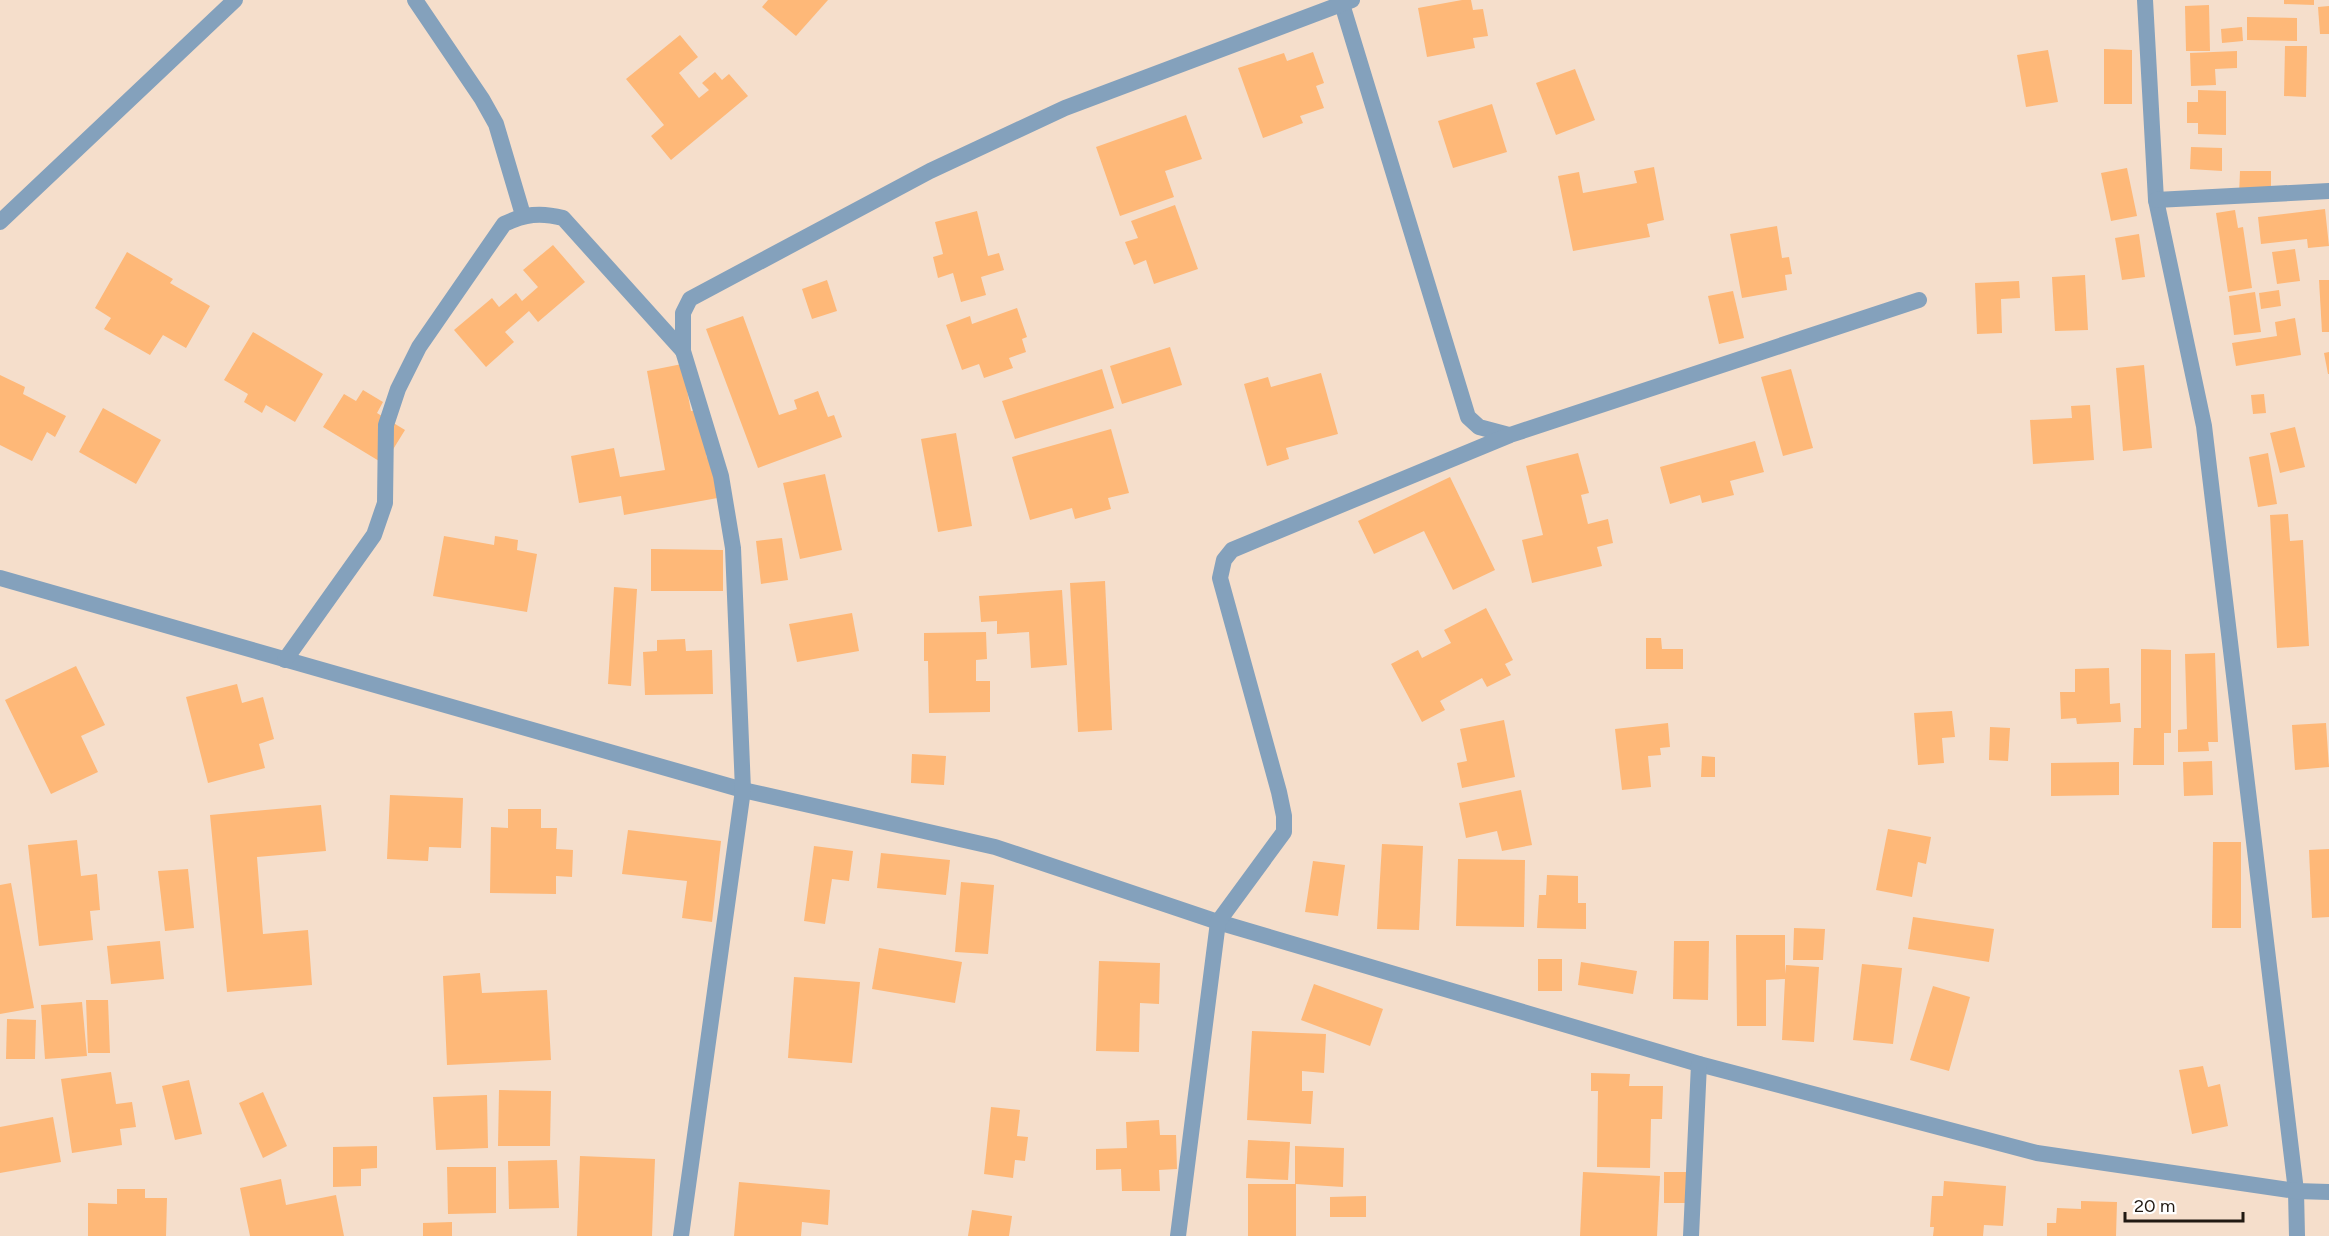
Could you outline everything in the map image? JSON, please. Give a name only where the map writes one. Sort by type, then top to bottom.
[{"type":"street","points":[[0,222],[235,0]]},
{"type":"street","points":[[415,0],[496,124],[523,215]]},
{"type":"street","points":[[2145,0],[2157,200],[2204,426],[2296,1191],[2297,1236]]},
{"type":"street","points":[[681,1236],[743,790],[733,548],[722,476],[683,351],[682,313],[690,299],[930,171],[1065,108],[1347,2],[1468,417],[1479,427],[1510,435]]},
{"type":"street","points":[[2157,200],[2329,191]]},
{"type":"street","points":[[285,660],[374,536],[385,503],[386,425],[398,389],[419,347],[504,224],[523,215],[545,213],[563,218],[683,351]]},
{"type":"street","points":[[1178,1236],[1218,922],[1284,832],[1284,816],[1220,578],[1224,560],[1232,550],[1510,435],[1919,300]]},
{"type":"street","points":[[0,578],[743,790],[995,847],[1218,922],[1700,1064],[2037,1153],[2296,1191],[2329,1192]]},
{"type":"street","points":[[1691,1236],[1700,1064]]},
{"type":"building","points":[[768,0],[828,0],[796,36],[762,7]]},
{"type":"building","points":[[1471,0],[1473,10],[1483,9],[1488,36],[1473,38],[1475,48],[1427,57],[1418,8]]},
{"type":"building","points":[[2284,0],[2314,0],[2314,5],[2284,4]]},
{"type":"building","points":[[2209,5],[2210,51],[2186,51],[2185,6]]},
{"type":"building","points":[[2329,6],[2329,34],[2320,34],[2318,7]]},
{"type":"building","points":[[2247,17],[2297,18],[2297,41],[2247,40]]},
{"type":"building","points":[[2242,27],[2243,41],[2222,43],[2221,29]]},
{"type":"building","points":[[680,35],[698,57],[679,73],[699,98],[709,90],[702,83],[715,72],[722,80],[729,74],[748,96],[671,160],[651,136],[664,125],[626,79]]},
{"type":"building","points":[[2285,46],[2307,46],[2306,97],[2284,96]]},
{"type":"building","points":[[2104,49],[2132,50],[2132,104],[2104,104]]},
{"type":"building","points":[[2048,50],[2058,102],[2026,107],[2017,55]]},
{"type":"building","points":[[2237,51],[2237,68],[2215,69],[2216,85],[2191,86],[2190,53]]},
{"type":"building","points":[[1313,52],[1324,83],[1316,86],[1324,108],[1300,116],[1303,123],[1263,138],[1238,68],[1284,53],[1287,61]]},
{"type":"building","points":[[1575,69],[1595,120],[1556,135],[1536,83]]},
{"type":"building","points":[[2198,90],[2226,91],[2226,135],[2198,134],[2198,123],[2187,123],[2187,102],[2198,102]]},
{"type":"building","points":[[1492,104],[1507,152],[1453,168],[1438,121]]},
{"type":"building","points":[[1186,115],[1202,159],[1165,171],[1174,197],[1120,216],[1096,147]]},
{"type":"building","points":[[2191,147],[2222,148],[2222,171],[2190,169]]},
{"type":"building","points":[[1654,167],[1664,220],[1647,224],[1650,237],[1573,251],[1558,176],[1579,172],[1583,193],[1637,183],[1634,171]]},
{"type":"building","points":[[2127,168],[2137,216],[2111,221],[2101,173]]},
{"type":"building","points":[[2240,171],[2271,171],[2271,196],[2239,196]]},
{"type":"building","points":[[1175,205],[1198,269],[1154,284],[1146,260],[1134,265],[1125,242],[1138,238],[1131,221]]},
{"type":"building","points":[[2325,209],[2329,246],[2308,248],[2307,239],[2261,244],[2258,217]]},
{"type":"building","points":[[2235,210],[2238,228],[2243,227],[2252,288],[2228,292],[2216,213]]},
{"type":"building","points":[[977,211],[988,256],[999,253],[1004,270],[981,277],[986,295],[961,302],[953,273],[938,278],[933,257],[943,254],[935,222]]},
{"type":"building","points":[[1777,226],[1782,258],[1789,257],[1792,274],[1785,275],[1787,290],[1742,298],[1730,234]]},
{"type":"building","points":[[2139,234],[2145,277],[2122,280],[2115,238]]},
{"type":"building","points":[[553,245],[585,282],[538,322],[529,311],[505,332],[514,342],[486,367],[454,330],[492,298],[499,307],[516,293],[522,301],[538,287],[523,270]]},
{"type":"building","points":[[2295,249],[2300,281],[2277,284],[2272,252]]},
{"type":"building","points":[[127,252],[173,279],[170,283],[210,306],[186,348],[163,335],[150,355],[104,329],[111,318],[95,308]]},
{"type":"building","points":[[2085,275],[2088,330],[2055,331],[2052,277]]},
{"type":"building","points":[[827,280],[837,311],[812,319],[802,289]]},
{"type":"building","points":[[2319,280],[2329,280],[2329,332],[2322,332]]},
{"type":"building","points":[[2019,281],[2020,298],[2001,299],[2002,333],[1977,334],[1975,283]]},
{"type":"building","points":[[2279,290],[2281,306],[2261,309],[2259,293]]},
{"type":"building","points":[[1733,291],[1744,338],[1719,344],[1708,296]]},
{"type":"building","points":[[2255,292],[2261,332],[2234,335],[2229,296]]},
{"type":"building","points":[[1017,308],[1027,337],[1022,339],[1026,352],[1009,358],[1013,368],[984,378],[979,364],[962,370],[946,325],[970,316],[972,324]]},
{"type":"building","points":[[743,316],[779,415],[797,409],[794,400],[818,391],[828,417],[834,415],[842,437],[758,468],[706,329]]},
{"type":"building","points":[[2295,318],[2301,355],[2236,366],[2232,343],[2277,336],[2275,322]]},
{"type":"building","points":[[253,332],[323,374],[295,422],[266,405],[262,413],[244,402],[248,394],[224,380]]},
{"type":"building","points":[[1170,347],[1182,385],[1122,404],[1110,366]]},
{"type":"building","points":[[2329,352],[2329,374],[2328,374],[2324,353]]},
{"type":"building","points":[[682,364],[691,411],[698,410],[707,458],[716,457],[723,497],[624,515],[621,496],[579,503],[571,456],[614,448],[620,477],[665,470],[647,371]]},
{"type":"building","points":[[2144,365],[2152,448],[2123,451],[2116,368]]},
{"type":"building","points":[[1102,369],[1114,408],[1015,439],[1002,401]]},
{"type":"building","points":[[1791,369],[1813,448],[1783,456],[1761,377]]},
{"type":"building","points":[[1321,373],[1338,434],[1286,448],[1289,459],[1267,466],[1244,384],[1268,377],[1271,387]]},
{"type":"building","points":[[0,375],[25,387],[23,394],[66,416],[55,437],[47,432],[32,461],[0,445]]},
{"type":"building","points":[[363,390],[383,402],[377,413],[405,430],[384,464],[323,427],[344,394],[356,401]]},
{"type":"building","points":[[2264,394],[2266,413],[2253,414],[2251,395]]},
{"type":"building","points":[[2090,405],[2094,460],[2033,464],[2030,420],[2072,418],[2071,406]]},
{"type":"building","points":[[103,408],[161,440],[136,484],[79,452]]},
{"type":"building","points":[[2295,427],[2305,467],[2280,473],[2270,433]]},
{"type":"building","points":[[1111,429],[1129,493],[1108,498],[1111,509],[1075,519],[1072,508],[1030,520],[1012,457]]},
{"type":"building","points":[[956,433],[972,526],[938,532],[921,439]]},
{"type":"building","points":[[1755,441],[1764,472],[1730,481],[1734,495],[1702,503],[1700,495],[1670,504],[1660,467]]},
{"type":"building","points":[[1578,453],[1589,493],[1581,495],[1588,524],[1608,519],[1613,543],[1597,547],[1602,566],[1532,583],[1522,540],[1543,535],[1526,466]]},
{"type":"building","points":[[2268,453],[2277,504],[2258,507],[2249,457]]},
{"type":"building","points":[[825,474],[842,550],[800,559],[783,483]]},
{"type":"building","points":[[1450,477],[1495,570],[1453,590],[1424,531],[1374,554],[1358,521]]},
{"type":"building","points":[[2288,514],[2290,541],[2303,540],[2309,646],[2277,648],[2270,515]]},
{"type":"building","points":[[444,536],[494,545],[495,536],[518,540],[517,550],[537,554],[527,612],[433,596]]},
{"type":"building","points":[[782,538],[788,580],[761,584],[756,541]]},
{"type":"building","points":[[651,549],[723,550],[723,591],[651,591]]},
{"type":"building","points":[[1105,581],[1112,730],[1078,732],[1070,583]]},
{"type":"building","points":[[614,587],[637,589],[631,686],[608,684]]},
{"type":"building","points":[[1062,590],[1067,665],[1031,668],[1029,632],[997,634],[997,621],[981,622],[979,596]]},
{"type":"building","points":[[1486,608],[1513,660],[1505,664],[1511,675],[1487,687],[1482,678],[1440,701],[1445,710],[1422,722],[1391,664],[1418,650],[1422,658],[1451,643],[1444,630]]},
{"type":"building","points":[[852,613],[859,651],[797,662],[789,624]]},
{"type":"building","points":[[986,632],[987,659],[976,660],[976,681],[990,681],[990,712],[929,713],[928,661],[924,661],[924,633]]},
{"type":"building","points":[[1646,638],[1661,638],[1662,649],[1683,649],[1683,669],[1646,669]]},
{"type":"building","points":[[685,639],[686,651],[712,650],[713,694],[645,695],[643,652],[657,651],[657,640]]},
{"type":"building","points":[[2141,649],[2171,650],[2171,733],[2164,733],[2164,765],[2133,765],[2134,728],[2141,728]]},
{"type":"building","points":[[2215,653],[2218,742],[2208,742],[2209,751],[2178,752],[2178,730],[2187,729],[2185,654]]},
{"type":"building","points":[[76,666],[105,725],[81,736],[98,772],[51,794],[5,700]]},
{"type":"building","points":[[2109,668],[2110,704],[2120,703],[2121,722],[2077,724],[2076,718],[2061,719],[2060,692],[2075,692],[2075,669]]},
{"type":"building","points":[[237,684],[242,703],[263,697],[274,739],[259,744],[265,768],[208,783],[186,697]]},
{"type":"building","points":[[1952,711],[1955,737],[1942,738],[1944,763],[1918,765],[1914,713]]},
{"type":"building","points":[[1504,720],[1515,777],[1462,788],[1457,763],[1467,761],[1460,729]]},
{"type":"building","points":[[1668,723],[1670,747],[1660,748],[1661,755],[1648,756],[1651,787],[1622,790],[1615,729]]},
{"type":"building","points":[[2326,723],[2329,767],[2295,770],[2292,725]]},
{"type":"building","points":[[1990,727],[2010,728],[2008,761],[1989,760]]},
{"type":"building","points":[[912,754],[946,756],[944,785],[911,783]]},
{"type":"building","points":[[1702,756],[1715,757],[1715,777],[1701,777]]},
{"type":"building","points":[[2212,761],[2213,795],[2184,796],[2183,762]]},
{"type":"building","points":[[2119,762],[2119,795],[2051,796],[2051,763]]},
{"type":"building","points":[[1521,790],[1532,845],[1502,851],[1497,831],[1466,838],[1459,803]]},
{"type":"building","points":[[390,795],[463,798],[461,848],[429,847],[428,861],[387,859]]},
{"type":"building","points":[[321,805],[326,851],[257,857],[263,934],[308,930],[312,985],[227,992],[210,815]]},
{"type":"building","points":[[508,809],[541,809],[541,828],[557,828],[556,849],[573,850],[572,877],[556,876],[556,894],[490,893],[491,827],[508,828]]},
{"type":"building","points":[[1888,829],[1931,837],[1926,864],[1918,862],[1912,897],[1876,890]]},
{"type":"building","points":[[628,830],[721,841],[712,922],[682,918],[687,881],[622,874]]},
{"type":"building","points":[[77,840],[81,876],[97,874],[100,910],[90,911],[93,940],[39,946],[28,845]]},
{"type":"building","points":[[2213,842],[2241,842],[2241,928],[2212,928]]},
{"type":"building","points":[[1382,844],[1423,846],[1419,930],[1377,929]]},
{"type":"building","points":[[814,846],[853,851],[849,881],[832,879],[825,924],[804,921]]},
{"type":"building","points":[[2329,849],[2329,917],[2312,918],[2309,850]]},
{"type":"building","points":[[881,853],[950,860],[946,895],[877,888]]},
{"type":"building","points":[[1458,859],[1525,860],[1524,927],[1456,926]]},
{"type":"building","points":[[1313,861],[1345,865],[1338,916],[1305,912]]},
{"type":"building","points":[[188,869],[194,928],[165,931],[158,871]]},
{"type":"building","points":[[1547,875],[1578,876],[1578,903],[1586,903],[1586,929],[1537,928],[1539,895],[1546,895]]},
{"type":"building","points":[[961,882],[994,885],[988,954],[955,952]]},
{"type":"building","points":[[11,883],[34,1008],[0,1014],[0,885]]},
{"type":"building","points":[[1913,917],[1994,929],[1989,962],[1908,949]]},
{"type":"building","points":[[1794,928],[1825,929],[1823,960],[1793,960]]},
{"type":"building","points":[[1736,935],[1785,935],[1785,974],[1786,965],[1819,967],[1814,1042],[1782,1040],[1785,979],[1766,980],[1766,1026],[1737,1026]]},
{"type":"building","points":[[160,941],[164,979],[111,984],[107,946]]},
{"type":"building","points":[[1674,941],[1709,941],[1708,1000],[1673,999]]},
{"type":"building","points":[[879,948],[962,962],[955,1003],[872,989]]},
{"type":"building","points":[[1538,959],[1562,959],[1562,991],[1538,991]]},
{"type":"building","points":[[1099,961],[1160,963],[1159,1004],[1140,1003],[1139,1052],[1096,1051]]},
{"type":"building","points":[[1581,962],[1637,971],[1633,994],[1578,985]]},
{"type":"building","points":[[1862,964],[1902,968],[1893,1044],[1853,1040]]},
{"type":"building","points":[[480,973],[482,993],[547,990],[551,1060],[447,1065],[443,976]]},
{"type":"building","points":[[794,977],[860,982],[852,1063],[788,1058]]},
{"type":"building","points":[[1314,984],[1383,1009],[1370,1046],[1301,1020]]},
{"type":"building","points":[[1933,986],[1970,997],[1949,1071],[1910,1060]]},
{"type":"building","points":[[86,1000],[108,1000],[110,1053],[88,1053]]},
{"type":"building","points":[[82,1002],[87,1056],[45,1059],[41,1005]]},
{"type":"building","points":[[7,1019],[36,1020],[35,1059],[6,1059]]},
{"type":"building","points":[[1252,1031],[1326,1034],[1324,1073],[1302,1071],[1302,1091],[1313,1091],[1311,1124],[1247,1120]]},
{"type":"building","points":[[2203,1066],[2208,1087],[2220,1084],[2228,1126],[2192,1134],[2179,1070]]},
{"type":"building","points":[[111,1072],[116,1104],[132,1102],[136,1127],[120,1129],[122,1145],[72,1153],[61,1079]]},
{"type":"building","points":[[1591,1073],[1630,1074],[1629,1086],[1663,1086],[1662,1119],[1651,1119],[1650,1168],[1597,1167],[1598,1091],[1591,1091]]},
{"type":"building","points":[[189,1080],[202,1134],[175,1140],[162,1086]]},
{"type":"building","points":[[499,1090],[551,1091],[550,1146],[498,1146]]},
{"type":"building","points":[[263,1092],[287,1146],[263,1158],[239,1103]]},
{"type":"building","points":[[487,1095],[488,1148],[436,1150],[433,1097]]},
{"type":"building","points":[[991,1107],[1020,1110],[1017,1136],[1028,1137],[1025,1161],[1015,1160],[1013,1178],[984,1174]]},
{"type":"building","points":[[53,1117],[61,1162],[0,1173],[0,1127]]},
{"type":"building","points":[[1159,1120],[1160,1135],[1176,1135],[1177,1169],[1159,1170],[1160,1191],[1122,1191],[1121,1169],[1096,1170],[1096,1149],[1127,1148],[1126,1122]]},
{"type":"building","points":[[1248,1140],[1290,1142],[1288,1180],[1246,1178]]},
{"type":"building","points":[[377,1146],[377,1168],[361,1169],[361,1186],[333,1187],[333,1147]]},
{"type":"building","points":[[1295,1146],[1344,1148],[1343,1187],[1296,1184],[1296,1236],[1248,1236],[1248,1184],[1295,1184]]},
{"type":"building","points":[[580,1156],[655,1159],[652,1236],[577,1236]]},
{"type":"building","points":[[557,1160],[559,1208],[509,1209],[508,1161]]},
{"type":"building","points":[[447,1167],[496,1167],[496,1213],[448,1214]]},
{"type":"building","points":[[1583,1172],[1660,1176],[1657,1236],[1580,1236]]},
{"type":"building","points":[[1664,1172],[1699,1172],[1699,1203],[1664,1203]]},
{"type":"building","points":[[281,1179],[286,1205],[336,1195],[344,1236],[250,1236],[240,1188]]},
{"type":"building","points":[[1944,1181],[2006,1186],[2003,1226],[1984,1225],[1983,1236],[1933,1236],[1934,1227],[1930,1227],[1932,1196],[1943,1196]]},
{"type":"building","points":[[739,1182],[830,1190],[828,1225],[802,1222],[801,1236],[734,1236]]},
{"type":"building","points":[[117,1189],[145,1189],[145,1198],[167,1198],[166,1236],[88,1236],[88,1203],[117,1204]]},
{"type":"building","points":[[1366,1196],[1366,1217],[1330,1217],[1330,1197]]},
{"type":"building","points":[[2081,1201],[2117,1202],[2116,1236],[2047,1236],[2047,1223],[2056,1223],[2057,1208],[2081,1209]]},
{"type":"building","points":[[972,1210],[1012,1216],[1009,1236],[968,1236]]},
{"type":"building","points":[[452,1222],[452,1236],[423,1236],[423,1223]]}]
